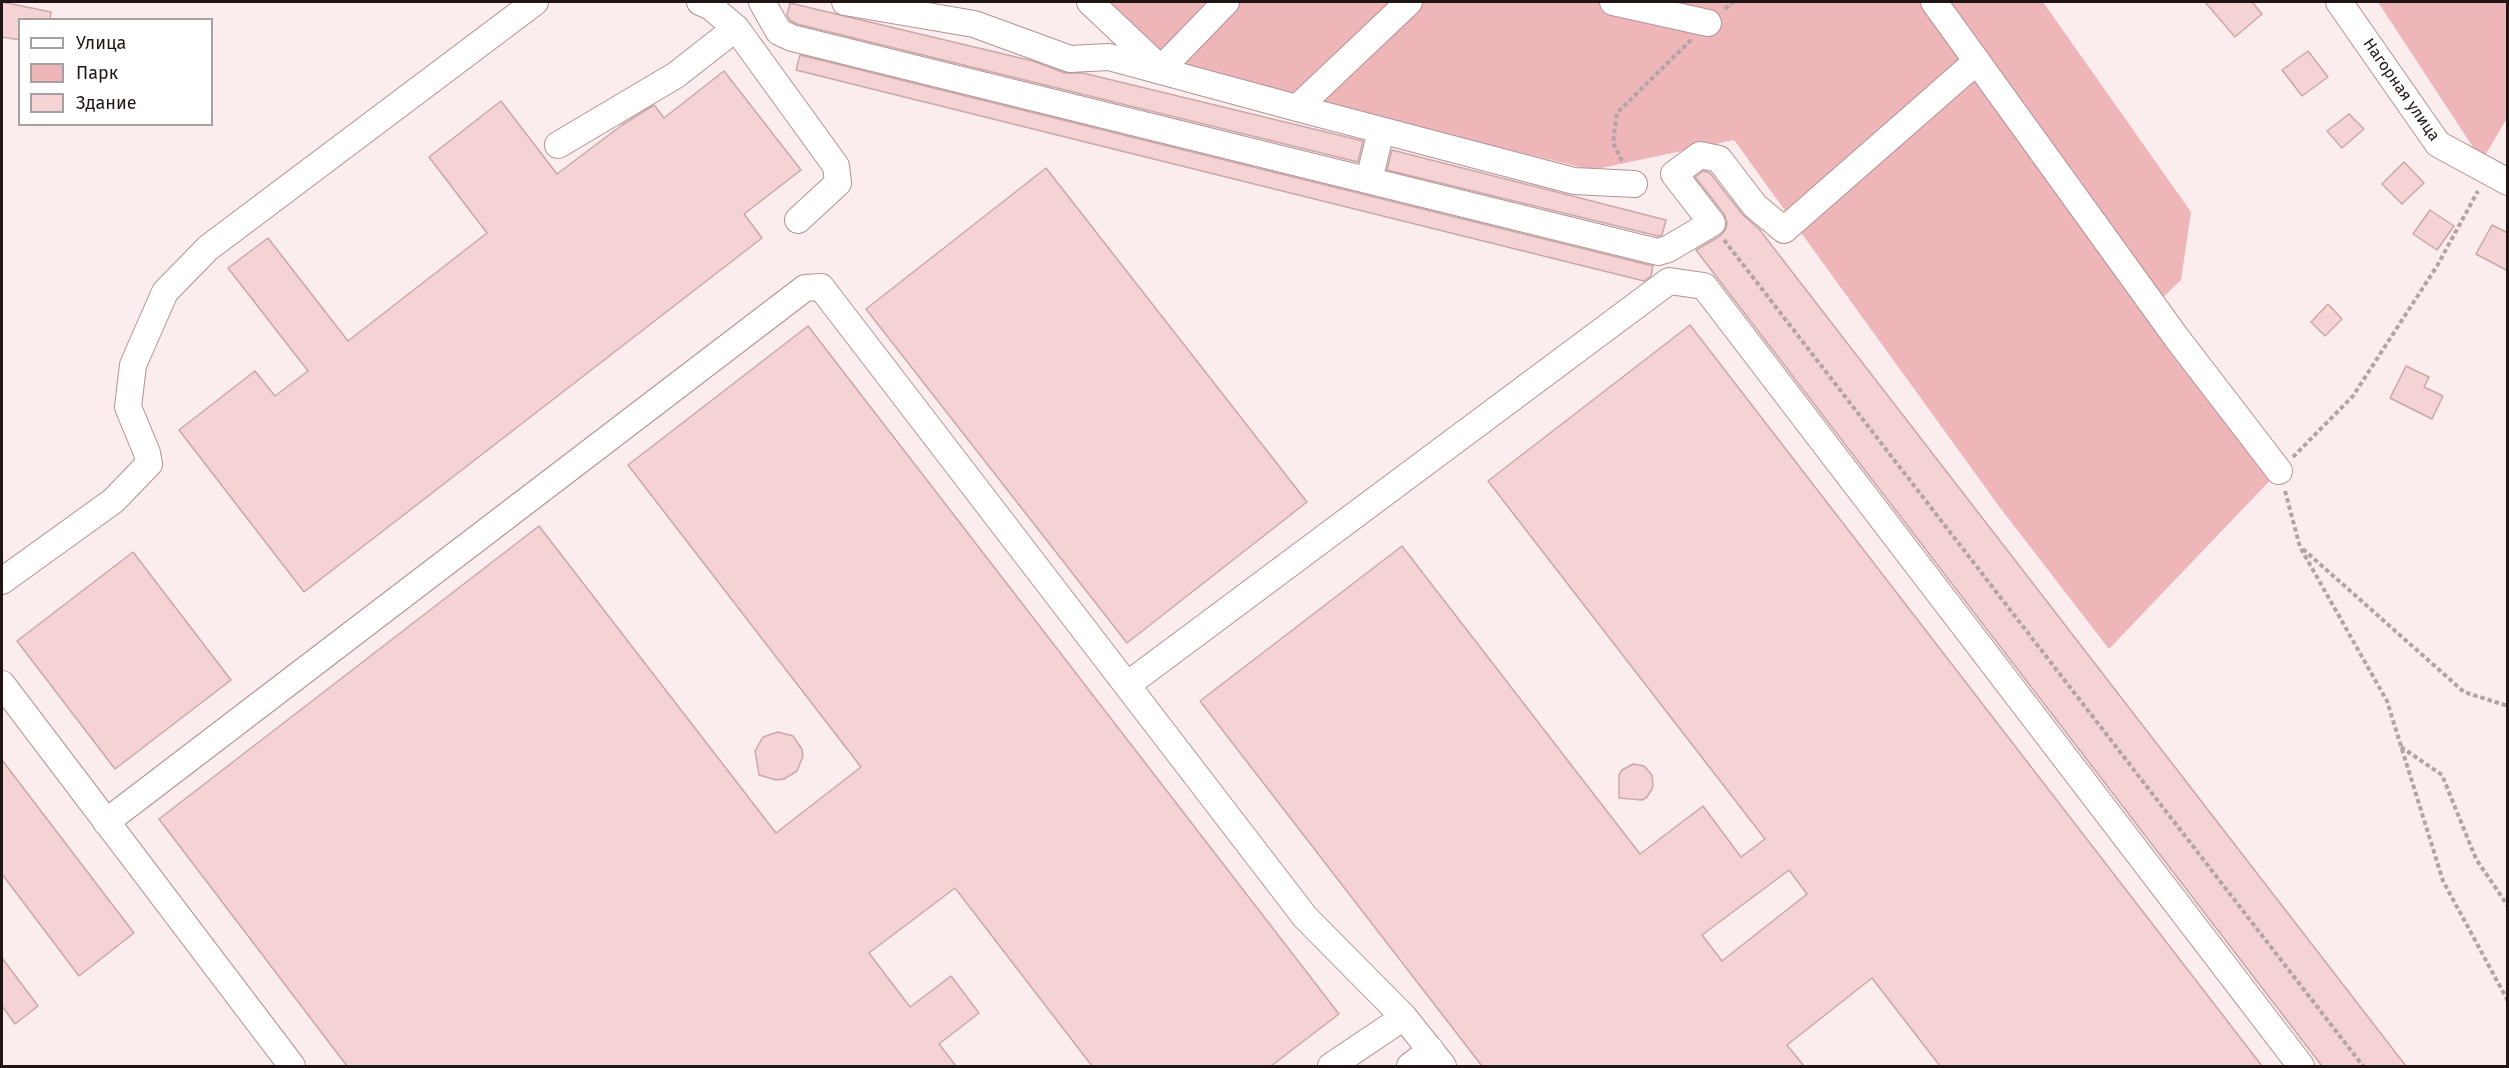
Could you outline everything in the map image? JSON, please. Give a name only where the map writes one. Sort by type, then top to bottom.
[{"type":"street","points":[[2,581],[113,501],[149,464],[147,453],[128,408],[133,365],[165,292],[208,248],[535,2]]},
{"type":"street","points":[[700,2],[711,7],[736,28],[836,166],[838,183],[798,220]]},
{"type":"street","points":[[762,2],[779,32],[792,38],[1658,252],[1668,249],[1712,223],[1674,174],[1700,155],[1719,159],[1755,206],[1784,230],[1977,61]]},
{"type":"street","points":[[845,2],[974,24],[1070,59],[1109,57],[1161,69],[1381,131],[1574,181],[1634,184]]},
{"type":"street","points":[[1090,2],[1161,69]]},
{"type":"street","points":[[1161,69],[1226,2]]},
{"type":"street","points":[[1297,108],[1409,2]]},
{"type":"street","points":[[1613,2],[1708,23]]},
{"type":"street","points":[[1934,2],[2176,337],[2279,471]]},
{"type":"street","name":"Нагорная улица","points":[[2339,2],[2438,144],[2498,177]]},
{"type":"street","points":[[558,145],[676,75],[736,28]]},
{"type":"street","points":[[1369,180],[1381,131]]},
{"type":"street","points":[[1127,685],[1669,281],[1704,286],[2301,1066]]},
{"type":"street","points":[[106,822],[806,288],[821,287],[1305,917],[1404,1017],[1437,1058],[1410,1066]]},
{"type":"street","points":[[2,684],[292,1066]]},
{"type":"street","points":[[1331,1066],[1404,1017]]},
{"type":"path","points":[[1634,184],[1612,143],[1617,113],[1708,23],[1733,2]]},
{"type":"path","points":[[2498,177],[2353,396],[2279,471],[2300,547],[2387,701],[2443,881],[2508,1000]]},
{"type":"path","points":[[1712,223],[2363,1066]]},
{"type":"path","points":[[2300,547],[2463,692],[2508,706]]},
{"type":"path","points":[[2402,747],[2442,776],[2476,859],[2508,906]]},
{"type":"green space","points":[[1108,2],[2043,2],[2191,212],[2181,280],[2154,306],[2279,471],[2109,649],[2001,509],[1734,140],[1592,170],[1158,64]]},
{"type":"green space","points":[[2378,2],[2507,2],[2507,118],[2482,161]]},
{"type":"building","points":[[2,2],[51,12],[50,18],[18,18],[18,40],[2,37]]},
{"type":"building","points":[[2205,2],[2252,2],[2262,14],[2235,37]]},
{"type":"building","points":[[790,3],[1033,61],[1065,73],[1083,73],[1363,141],[1358,162],[797,24],[787,15]]},
{"type":"building","points":[[2308,51],[2328,77],[2302,96],[2282,70]]},
{"type":"building","points":[[800,55],[1653,266],[1651,276],[1644,281],[796,70]]},
{"type":"building","points":[[724,71],[801,170],[744,214],[762,238],[304,592],[179,430],[255,371],[275,396],[308,371],[228,268],[268,238],[348,341],[487,233],[429,157],[501,101],[557,174],[622,125],[654,105],[664,118]]},
{"type":"building","points":[[2349,114],[2364,129],[2342,148],[2327,131]]},
{"type":"building","points":[[1392,150],[1666,220],[1662,235],[1658,236],[1387,170]]},
{"type":"building","points":[[2404,162],[2424,183],[2402,204],[2382,184]]},
{"type":"building","points":[[1046,168],[1307,502],[1127,643],[866,309]]},
{"type":"building","points":[[1703,171],[1710,173],[1743,215],[1759,229],[2406,1066],[2322,1066],[1696,250],[1720,236],[1726,229],[1727,222],[1724,214],[1695,177]]},
{"type":"building","points":[[2430,210],[2454,226],[2437,250],[2413,234]]},
{"type":"building","points":[[2492,225],[2508,233],[2508,271],[2476,254]]},
{"type":"building","points":[[2328,304],[2342,319],[2325,336],[2311,322]]},
{"type":"building","points":[[1690,325],[2262,1066],[1940,1066],[1872,978],[1787,1045],[1804,1066],[1482,1066],[1200,701],[1402,546],[1640,854],[1703,806],[1741,857],[1765,839],[1488,481]],"holes":[[[1789,870],[1807,894],[1722,961],[1702,935]]]},
{"type":"building","points":[[808,326],[1339,1014],[1271,1066],[1092,1066],[955,888],[869,953],[910,1007],[951,976],[979,1013],[939,1044],[956,1066],[347,1066],[159,819],[539,526],[776,833],[861,767],[628,465]]},
{"type":"building","points":[[2406,366],[2429,377],[2424,387],[2443,396],[2432,419],[2390,398]]},
{"type":"building","points":[[133,552],[231,680],[115,769],[17,641]]},
{"type":"building","points":[[778,732],[793,736],[802,749],[803,756],[797,771],[784,779],[776,780],[759,775],[755,751],[763,737]]},
{"type":"building","points":[[2,760],[134,933],[79,976],[2,874]]},
{"type":"building","points":[[1633,764],[1644,766],[1652,775],[1653,787],[1647,797],[1642,800],[1619,798],[1619,775],[1622,770]]},
{"type":"building","points":[[2,958],[38,1006],[15,1024],[2,1006]]}]
